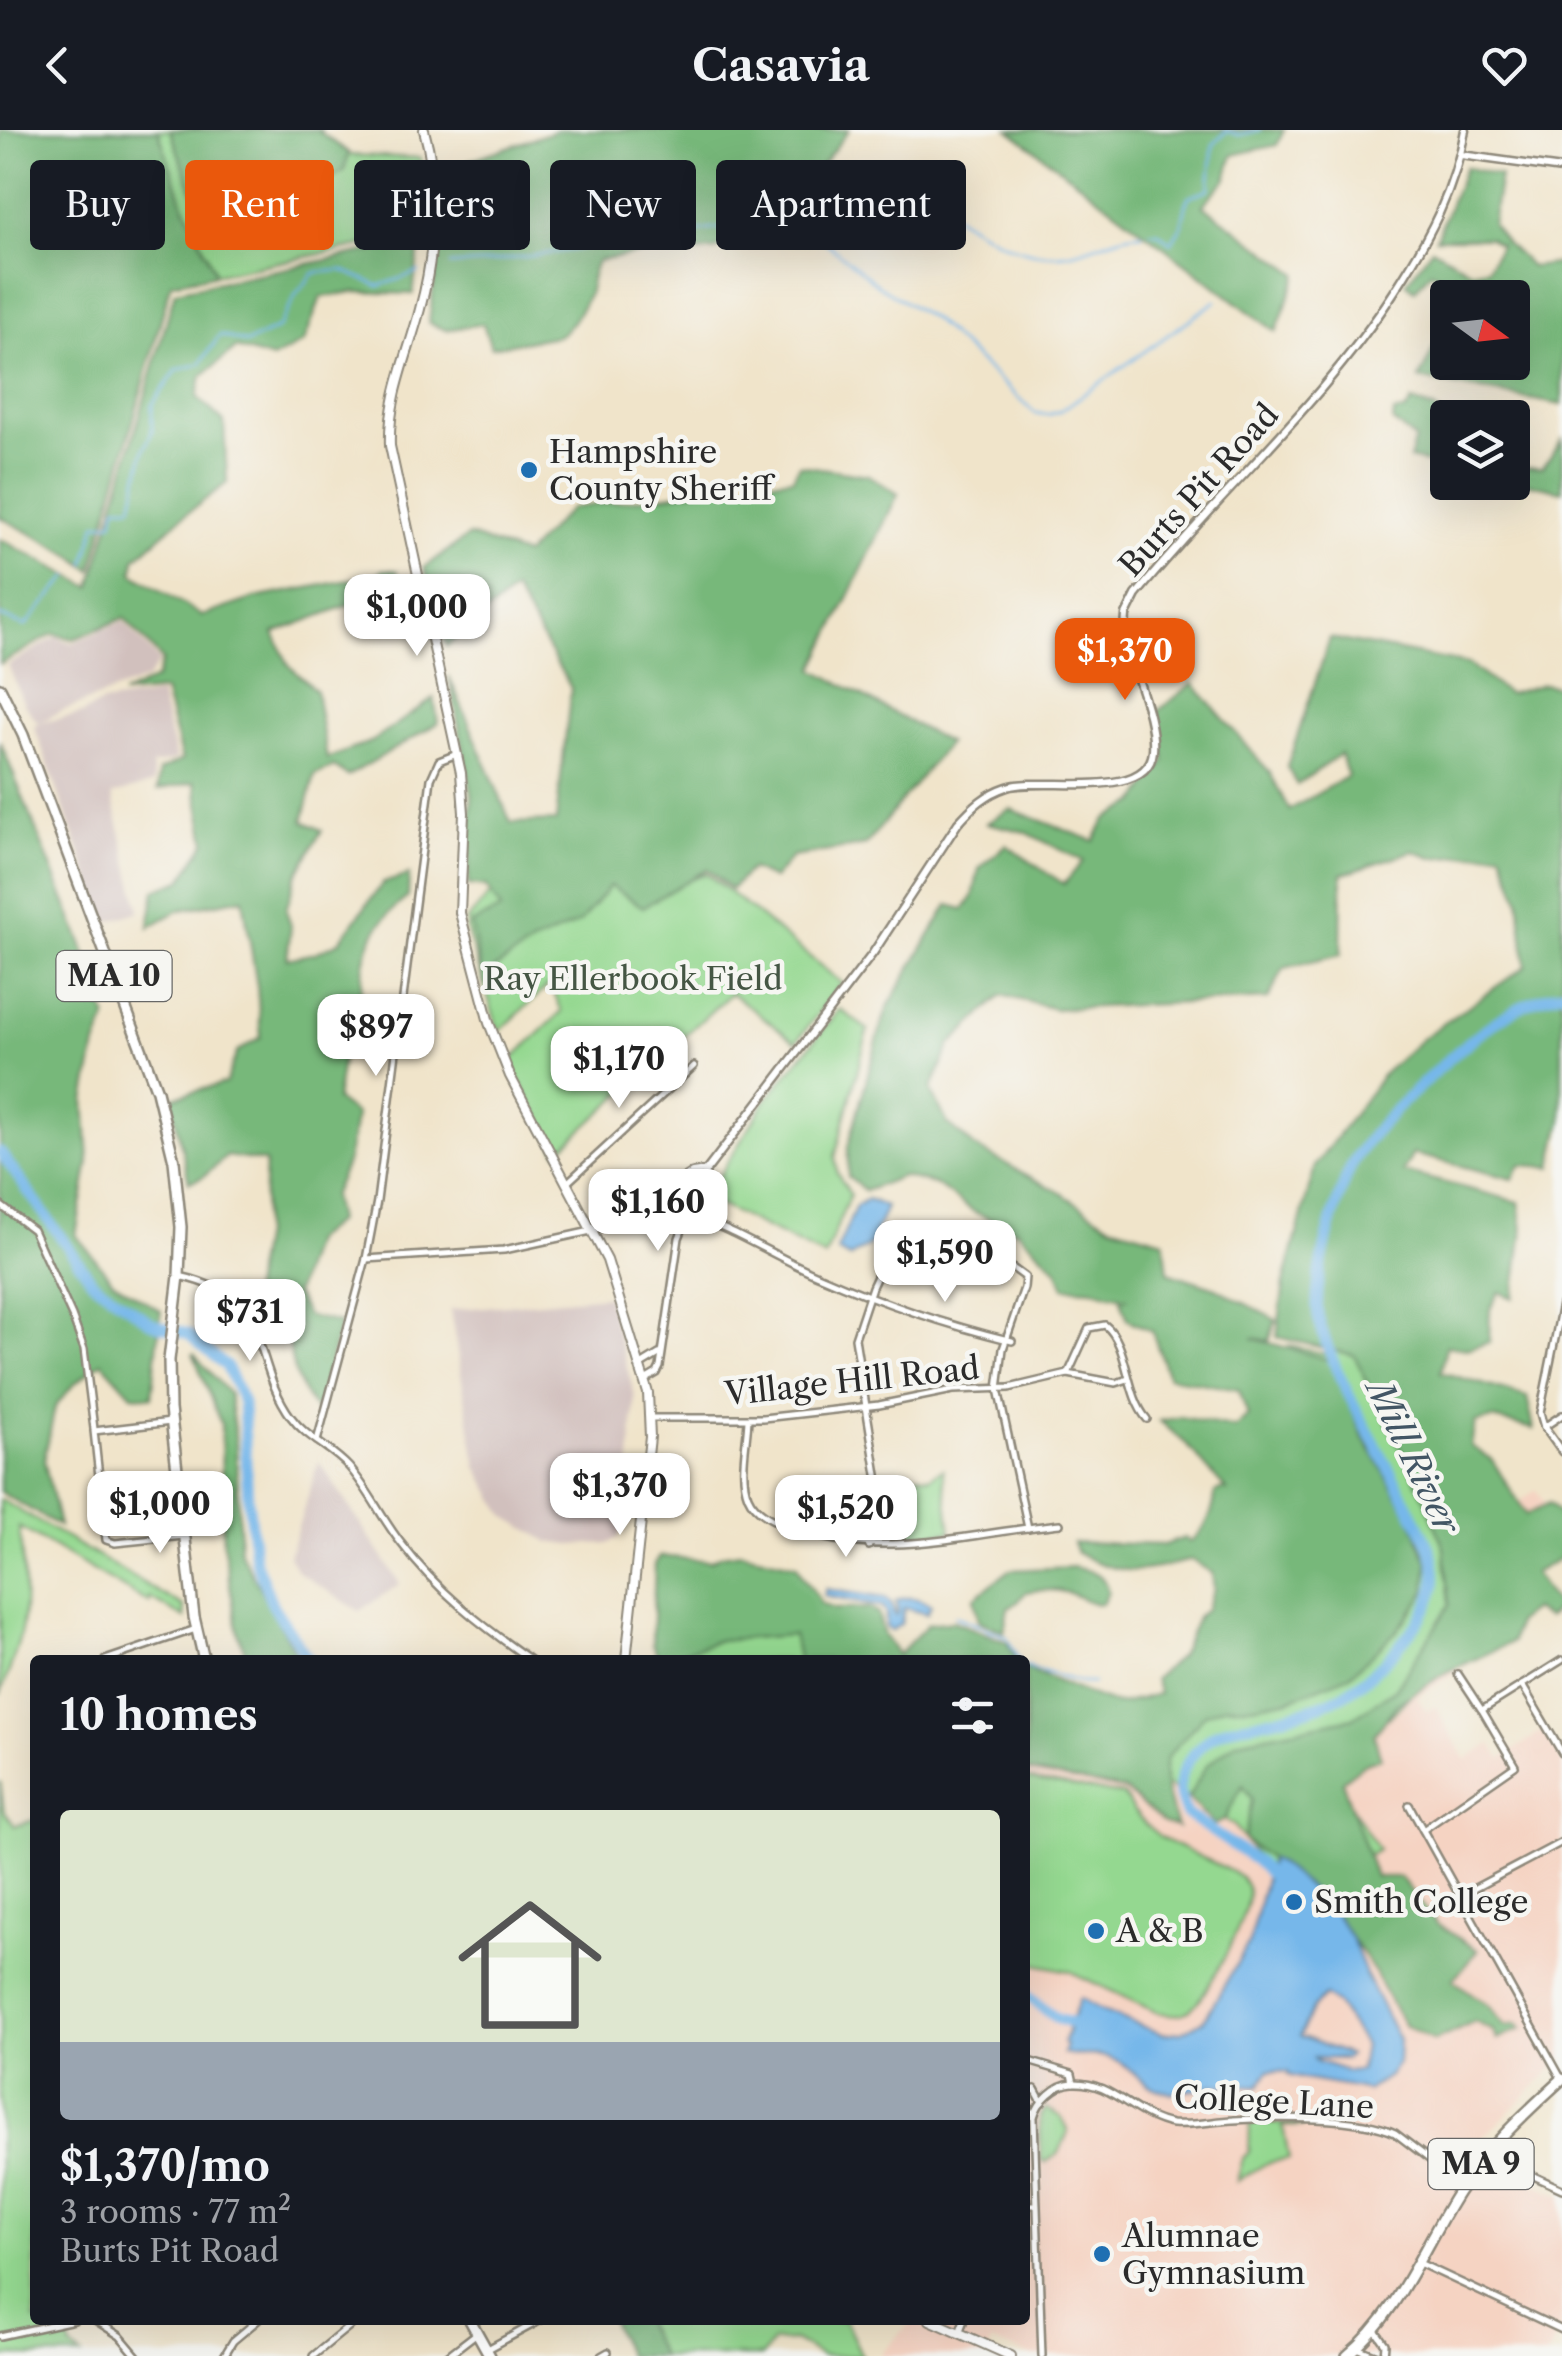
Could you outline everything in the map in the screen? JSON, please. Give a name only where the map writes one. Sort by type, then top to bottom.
[{"type":"main road","points":[[424,130],[432,170],[430,248],[420,309],[392,400],[390,446],[464,796],[460,896],[464,936],[502,1062],[593,1230],[616,1284],[645,1380],[650,1418],[626,1655]]},
{"type":"main road","name":"MA 10","points":[[0,688],[23,736],[157,1091],[170,1141],[178,1194],[179,1276],[170,1348],[171,1422],[196,1630],[203,1655]]},
{"type":"main road","name":"MA 9","points":[[1348,2356],[1394,2304],[1463,2184],[1562,2079]]},
{"type":"main road","points":[[472,2325],[488,2353]]},
{"type":"main road","points":[[941,2325],[1011,2356]]},
{"type":"street","name":"Burts Pit Road","points":[[706,1172],[857,976],[958,822],[974,804],[1009,786],[1120,782],[1148,766],[1153,754],[1152,733],[1125,631],[1126,615],[1136,595],[1305,411],[1363,340],[1428,239],[1450,193],[1466,130]]},
{"type":"street","points":[[1461,154],[1562,169]]},
{"type":"street","points":[[317,1441],[366,1259],[382,1168],[430,779],[440,761],[457,754]]},
{"type":"street","points":[[568,1182],[694,1066]]},
{"type":"street","points":[[366,1259],[504,1250],[593,1230],[632,1212],[692,1173],[706,1172],[686,1214],[657,1374],[645,1380]]},
{"type":"street","points":[[0,1205],[33,1230],[84,1349],[106,1540],[114,1543],[184,1536]]},
{"type":"street","points":[[686,1214],[723,1227],[823,1278],[948,1325],[1009,1340]]},
{"type":"street","points":[[869,1546],[879,1488],[855,1338],[897,1233],[910,1227],[1025,1277],[998,1389],[1028,1528]]},
{"type":"street","points":[[179,1276],[212,1288],[242,1310],[261,1342],[285,1408],[300,1428],[347,1465],[397,1538],[440,1588],[466,1614],[524,1655]]},
{"type":"street","points":[[1562,1304],[1540,1413],[1544,1427],[1562,1452]]},
{"type":"street","points":[[1128,1379],[1116,1383],[1068,1374],[1089,1328],[1106,1326],[1115,1336],[1138,1409],[1147,1419]]},
{"type":"street","points":[[640,1365],[661,1352]]},
{"type":"street","name":"Village Hill Road","points":[[650,1418],[748,1419],[867,1406],[953,1390],[998,1389],[1068,1374]]},
{"type":"street","points":[[1544,1427],[1562,1416]]},
{"type":"street","points":[[748,1419],[747,1492],[766,1515],[804,1532],[869,1546],[922,1543],[1060,1524]]},
{"type":"street","points":[[94,1431],[171,1422]]},
{"type":"street","points":[[120,1655],[196,1630]]},
{"type":"street","points":[[1482,1710],[1562,1660]]},
{"type":"street","points":[[1423,1830],[1516,1766],[1458,1674]]},
{"type":"street","points":[[1522,1684],[1562,1753]]},
{"type":"street","points":[[1409,1805],[1562,2079]]},
{"type":"street","points":[[1460,1896],[1562,1842]]},
{"type":"street","name":"College Lane","points":[[1030,2061],[1072,2074],[1074,2083],[1103,2088],[1153,2118],[1170,2123],[1258,2119],[1382,2128],[1463,2184]]},
{"type":"street","points":[[1034,2115],[1059,2087],[1074,2083]]},
{"type":"street","points":[[1030,2094],[1035,2089],[1042,2102]]},
{"type":"street","points":[[1030,2107],[1034,2115],[1042,2356]]},
{"type":"street","points":[[1490,2153],[1562,2188]]},
{"type":"street","points":[[1030,2205],[1036,2205]]},
{"type":"street","points":[[1418,2262],[1562,2330]]},
{"type":"street","points":[[0,2336],[51,2325]]},
{"type":"street","points":[[103,2325],[120,2336],[137,2356]]},
{"type":"street","points":[[224,2356],[233,2340],[252,2325]]},
{"type":"street","points":[[313,2356],[350,2325]]},
{"type":"street","points":[[488,2353],[534,2325]]},
{"type":"street","points":[[959,2333],[962,2325]]},
{"type":"street","points":[[1357,2348],[1381,2356],[1384,2344],[1375,2330]]},
{"type":"street","points":[[447,2356],[476,2332]]},
{"type":"shaded area","points":[[123,621],[159,661],[147,679],[39,723],[82,714],[102,703],[160,694],[176,760],[152,765],[154,783],[112,795],[140,911],[106,923],[34,726],[39,724],[24,704],[8,665],[56,637],[72,643]]},
{"type":"shaded area","points":[[607,1296],[635,1397],[625,1525],[617,1539],[608,1543],[549,1542],[505,1516],[477,1467],[450,1310]]},
{"type":"shaded area","points":[[319,1461],[400,1584],[359,1611],[298,1572],[289,1556]]},
{"type":"shaded area","name":"Smith College","points":[[1536,1490],[1562,1534],[1524,1570],[1482,1635],[1490,1650],[1417,1697],[1427,1712],[1435,1706],[1466,1760],[1491,1744],[1501,1759],[1544,1730],[1562,1762],[1562,2059],[1473,2148],[1498,2168],[1562,2196],[1562,2325],[1547,2356],[1031,2356],[991,2341],[987,2356],[879,2356],[908,2325],[1030,2325],[1030,1692],[1201,1717],[1467,1541]]},
{"type":"green space","points":[[0,130],[158,130],[185,207],[185,250],[205,250],[216,274],[171,283],[92,570],[0,517]]},
{"type":"green space","points":[[114,130],[321,130],[327,154],[421,158],[354,160],[354,247],[171,283],[92,570],[0,517],[0,205],[30,185],[30,250],[165,250],[165,160],[68,160]]},
{"type":"green space","points":[[170,130],[317,130],[349,153],[344,170],[334,177],[334,160],[185,160],[185,170]]},
{"type":"green space","points":[[558,130],[849,130],[826,160],[716,160],[716,249],[686,253],[661,250],[598,261],[582,306],[562,333],[491,347],[483,324],[446,330],[429,323],[438,250],[530,250],[530,160],[470,160]]},
{"type":"green space","points":[[1009,130],[1284,130],[1277,145],[1233,155],[1226,179],[1203,205],[1298,274],[1276,332]]},
{"type":"green space","points":[[1465,167],[1500,176],[1492,224],[1531,267],[1562,263],[1562,405],[1419,379],[1430,356],[1430,380],[1530,380],[1530,280],[1450,280],[1431,271],[1415,290],[1406,283],[1432,248],[1471,271],[1488,268],[1500,245],[1489,238],[1436,238]]},
{"type":"green space","points":[[376,250],[419,250],[413,294],[354,292],[321,297],[304,342],[272,359],[236,348],[202,376],[197,397],[224,422],[227,483],[135,559],[133,573],[202,616],[255,598],[376,575],[383,570],[397,571],[402,598],[359,601],[274,633],[288,664],[316,691],[327,759],[373,741],[434,698],[438,723],[348,776],[334,767],[315,775],[303,821],[322,830],[296,876],[286,910],[291,926],[287,959],[315,953],[339,942],[383,883],[409,875],[408,897],[383,921],[365,959],[360,1008],[380,1021],[377,1044],[343,1053],[336,1100],[356,1115],[347,1161],[332,1196],[337,1221],[312,1241],[295,1294],[307,1316],[340,1323],[317,1412],[294,1370],[286,1322],[269,1320],[249,1306],[262,1234],[265,1162],[227,1156],[203,1177],[189,1182],[171,1098],[226,1083],[237,1052],[261,1037],[243,898],[180,910],[149,927],[155,890],[182,880],[206,842],[195,782],[158,790],[159,771],[182,760],[164,691],[122,695],[156,679],[162,660],[124,618],[74,639],[53,634],[0,664],[0,539],[91,587],[175,291]]},
{"type":"green space","points":[[1411,402],[1430,407],[1430,463],[1409,459],[1415,439],[1393,422],[1394,413],[1406,411]]},
{"type":"green space","points":[[1562,440],[1562,491],[1530,484],[1530,467],[1543,467]]},
{"type":"green space","points":[[799,465],[868,475],[898,494],[814,669],[948,743],[866,845],[792,857],[773,879],[751,869],[731,889],[707,869],[643,907],[610,886],[580,922],[535,942],[494,969],[498,982],[484,984],[471,924],[501,909],[486,887],[468,885],[472,795],[449,676],[511,823],[556,821],[571,688],[514,590],[447,646],[424,567],[469,536],[525,555],[571,508],[793,478]]},
{"type":"green space","points":[[1330,638],[1468,664],[1508,694],[1543,684],[1562,687],[1562,1120],[1552,1167],[1520,1165],[1513,1179],[1413,1154],[1403,1172],[1519,1202],[1523,1230],[1514,1298],[1499,1292],[1490,1309],[1489,1342],[1467,1349],[1446,1346],[1441,1372],[1527,1397],[1534,1429],[1493,1419],[1475,1423],[1471,1446],[1492,1460],[1526,1515],[1549,1504],[1562,1517],[1562,1557],[1534,1573],[1558,1608],[1547,1618],[1533,1610],[1517,1622],[1512,1642],[1447,1672],[1397,1704],[1374,1735],[1381,1758],[1365,1763],[1342,1781],[1375,1877],[1400,1877],[1438,1925],[1478,1950],[1453,1980],[1489,2006],[1505,2026],[1517,2024],[1521,2029],[1497,2040],[1493,2031],[1475,2022],[1434,2041],[1404,2025],[1365,1957],[1319,1895],[1244,1840],[1252,1800],[1243,1785],[1224,1820],[1214,1825],[1188,1798],[1207,1765],[1237,1741],[1353,1718],[1396,1689],[1450,1604],[1444,1548],[1425,1499],[1354,1355],[1277,1337],[1284,1283],[1315,1166],[1384,1073],[1424,1037],[1526,966],[1519,898],[1502,852],[1432,858],[1413,851],[1342,874],[1341,955],[1284,968],[1268,999],[1055,1009],[1002,995],[951,1044],[931,1090],[948,1124],[976,1148],[1061,1193],[1111,1225],[1164,1240],[1168,1272],[1216,1288],[1276,1320],[1269,1341],[1252,1338],[1330,1360],[1364,1438],[1410,1516],[1428,1563],[1426,1592],[1397,1631],[1350,1675],[1290,1699],[1226,1706],[1205,1714],[1167,1757],[1165,1783],[1177,1827],[1164,1823],[1124,1790],[1030,1772],[1030,1670],[1111,1703],[1159,1694],[1154,1679],[1180,1656],[1198,1616],[1206,1610],[1214,1589],[1212,1573],[1192,1560],[1146,1570],[1121,1569],[1077,1553],[1073,1542],[1164,1545],[1185,1538],[1189,1542],[1195,1537],[1208,1520],[1215,1492],[1228,1492],[1160,1421],[1181,1417],[1235,1428],[1248,1416],[1239,1390],[1168,1377],[1152,1331],[1128,1320],[1121,1300],[1126,1298],[1064,1287],[1057,1269],[1018,1231],[974,1212],[935,1184],[902,1176],[865,1191],[848,1177],[848,1147],[889,1005],[948,905],[964,909],[973,897],[979,869],[1006,845],[1064,884],[1083,861],[1025,832],[987,823],[1010,809],[1094,841],[1106,819],[1136,803],[1165,761],[1158,711],[1193,683],[1270,773],[1289,810],[1348,776],[1340,754],[1297,785],[1287,767]]},
{"type":"green space","points":[[0,741],[82,943],[107,1019],[96,1045],[85,1101],[89,1161],[76,1235],[113,1281],[161,1311],[152,1397],[132,1395],[102,1362],[74,1384],[55,1407],[44,1460],[59,1526],[0,1492]]},
{"type":"green space","name":"Ray Ellerbook Field","points":[[584,862],[642,901],[706,873],[842,983],[796,1042],[731,993],[558,1152],[509,1062],[562,1012],[550,984],[499,1032],[467,931],[467,920],[496,888]]},
{"type":"green space","points":[[840,1009],[868,1030],[835,1157],[837,1173],[850,1194],[825,1257],[705,1198],[767,1099]]},
{"type":"green space","points":[[1349,1302],[1467,1535],[1451,1651],[1389,1718],[1315,1750],[1378,1849],[1291,1902],[1233,1825],[1167,1786],[1134,1782],[1208,1661],[1293,1351],[1290,1346],[1335,1356],[1319,1324]]},
{"type":"green space","points":[[193,1353],[229,1394],[236,1443],[240,1552],[296,1655],[246,1655],[238,1633],[223,1543],[221,1424]]},
{"type":"green space","points":[[943,1469],[951,1532],[877,1538],[885,1476],[930,1477]]},
{"type":"green space","points":[[0,1499],[184,1607],[185,1618],[149,1598],[149,1603],[19,1527],[24,1612],[17,1649],[0,1695]]},
{"type":"green space","points":[[740,1552],[797,1565],[821,1604],[835,1609],[869,1608],[878,1614],[884,1636],[898,1655],[797,1655],[793,1635],[719,1640],[675,1655],[658,1655],[652,1644],[655,1564],[660,1556],[711,1561]]},
{"type":"green space","points":[[1073,1567],[1096,1573],[1103,1580],[1108,1592],[1102,1604],[1064,1592],[1032,1591],[1008,1607],[1004,1632],[979,1621],[974,1598],[1010,1570]]},
{"type":"green space","points":[[953,1621],[1007,1642],[1014,1655],[898,1655],[928,1624]]},
{"type":"green space","points":[[794,1634],[798,1655],[676,1655],[719,1640]]},
{"type":"green space","points":[[1030,1780],[1123,1795],[1148,1827],[1175,1845],[1241,1877],[1246,1885],[1247,1902],[1235,1935],[1205,1991],[1188,2011],[1156,2012],[1069,1971],[1030,1963]]},
{"type":"green space","points":[[0,1781],[4,1811],[15,1826],[30,1821],[30,2325],[65,2325],[71,2348],[81,2356],[0,2356]]},
{"type":"green space","points":[[1046,2108],[1061,2117],[1068,2132],[1059,2153],[1046,2162],[1041,2160],[1040,2116]]},
{"type":"green space","points":[[1250,2123],[1303,2126],[1283,2126],[1289,2159],[1267,2163],[1237,2181],[1243,2158],[1249,2152]]},
{"type":"green space","points":[[613,2325],[646,2325],[661,2356],[627,2356]]},
{"type":"green space","points":[[646,2325],[847,2325],[862,2356],[822,2356],[794,2341],[773,2342],[762,2356],[661,2356]]},
{"type":"water","points":[[868,1199],[886,1207],[870,1245],[849,1258],[837,1251],[856,1206]]},
{"type":"water","points":[[826,1589],[884,1598],[891,1603],[895,1615],[896,1601],[901,1599],[914,1598],[931,1605],[927,1614],[904,1608],[901,1624],[892,1630],[886,1627],[886,1613],[881,1607],[824,1596]]},
{"type":"water","points":[[1270,1859],[1328,1904],[1351,1937],[1399,2040],[1398,2063],[1389,2076],[1367,2091],[1269,2071],[1259,2086],[1214,2085],[1171,2093],[1151,2087],[1110,2058],[1063,2054],[1063,2043],[1080,1998],[1107,2013],[1163,2034],[1181,2032],[1204,2020],[1249,1943]],"holes":[[[1325,1996],[1337,2004],[1364,2045],[1360,2070],[1347,2071],[1316,2061],[1314,2058],[1346,2059],[1349,2055],[1300,2036],[1313,2007]]]},
{"type":"waterway","points":[[1150,232],[1158,232],[1171,243],[1181,227],[1188,197],[1209,189],[1213,145],[1227,131],[1239,135],[1260,130]]},
{"type":"waterway","points":[[450,265],[796,217],[911,189],[989,236],[1027,252],[1067,254],[1142,234]]},
{"type":"waterway","points":[[835,250],[879,286],[934,320],[1035,413],[1048,415],[1060,411],[1216,301]]},
{"type":"waterway","points":[[85,564],[96,524],[113,522],[116,506],[132,506],[144,450],[152,432],[152,405],[177,370],[200,364],[220,335],[247,343],[278,328],[297,293],[314,273],[342,270],[379,286],[419,272]]},
{"type":"waterway","points":[[0,616],[25,626],[69,576]]},
{"type":"waterway","name":"Mill River","points":[[1275,1880],[1256,1861],[1186,1814],[1179,1789],[1184,1768],[1195,1752],[1218,1733],[1316,1707],[1362,1682],[1417,1624],[1435,1584],[1425,1536],[1347,1390],[1319,1320],[1322,1261],[1335,1211],[1358,1154],[1399,1106],[1446,1061],[1501,1018],[1562,992]]},
{"type":"waterway","name":"Mill River","points":[[0,1152],[93,1282],[153,1324],[188,1334],[226,1366],[243,1402],[255,1560],[273,1606],[306,1655]]},
{"type":"waterway","points":[[955,1616],[1007,1637],[1016,1655]]},
{"type":"waterway","points":[[1030,1667],[1093,1683]]},
{"type":"waterway","name":"Mill River","points":[[1030,1998],[1057,2019],[1082,2026]]},
{"type":"place","name":"Hampshire County Sheriff","points":[[529,470]]},
{"type":"place","name":"Smith College","points":[[1294,1902]]},
{"type":"place","name":"A & B","points":[[1096,1931]]},
{"type":"place","name":"Alumnae Gymnasium","points":[[1102,2254]]}]
